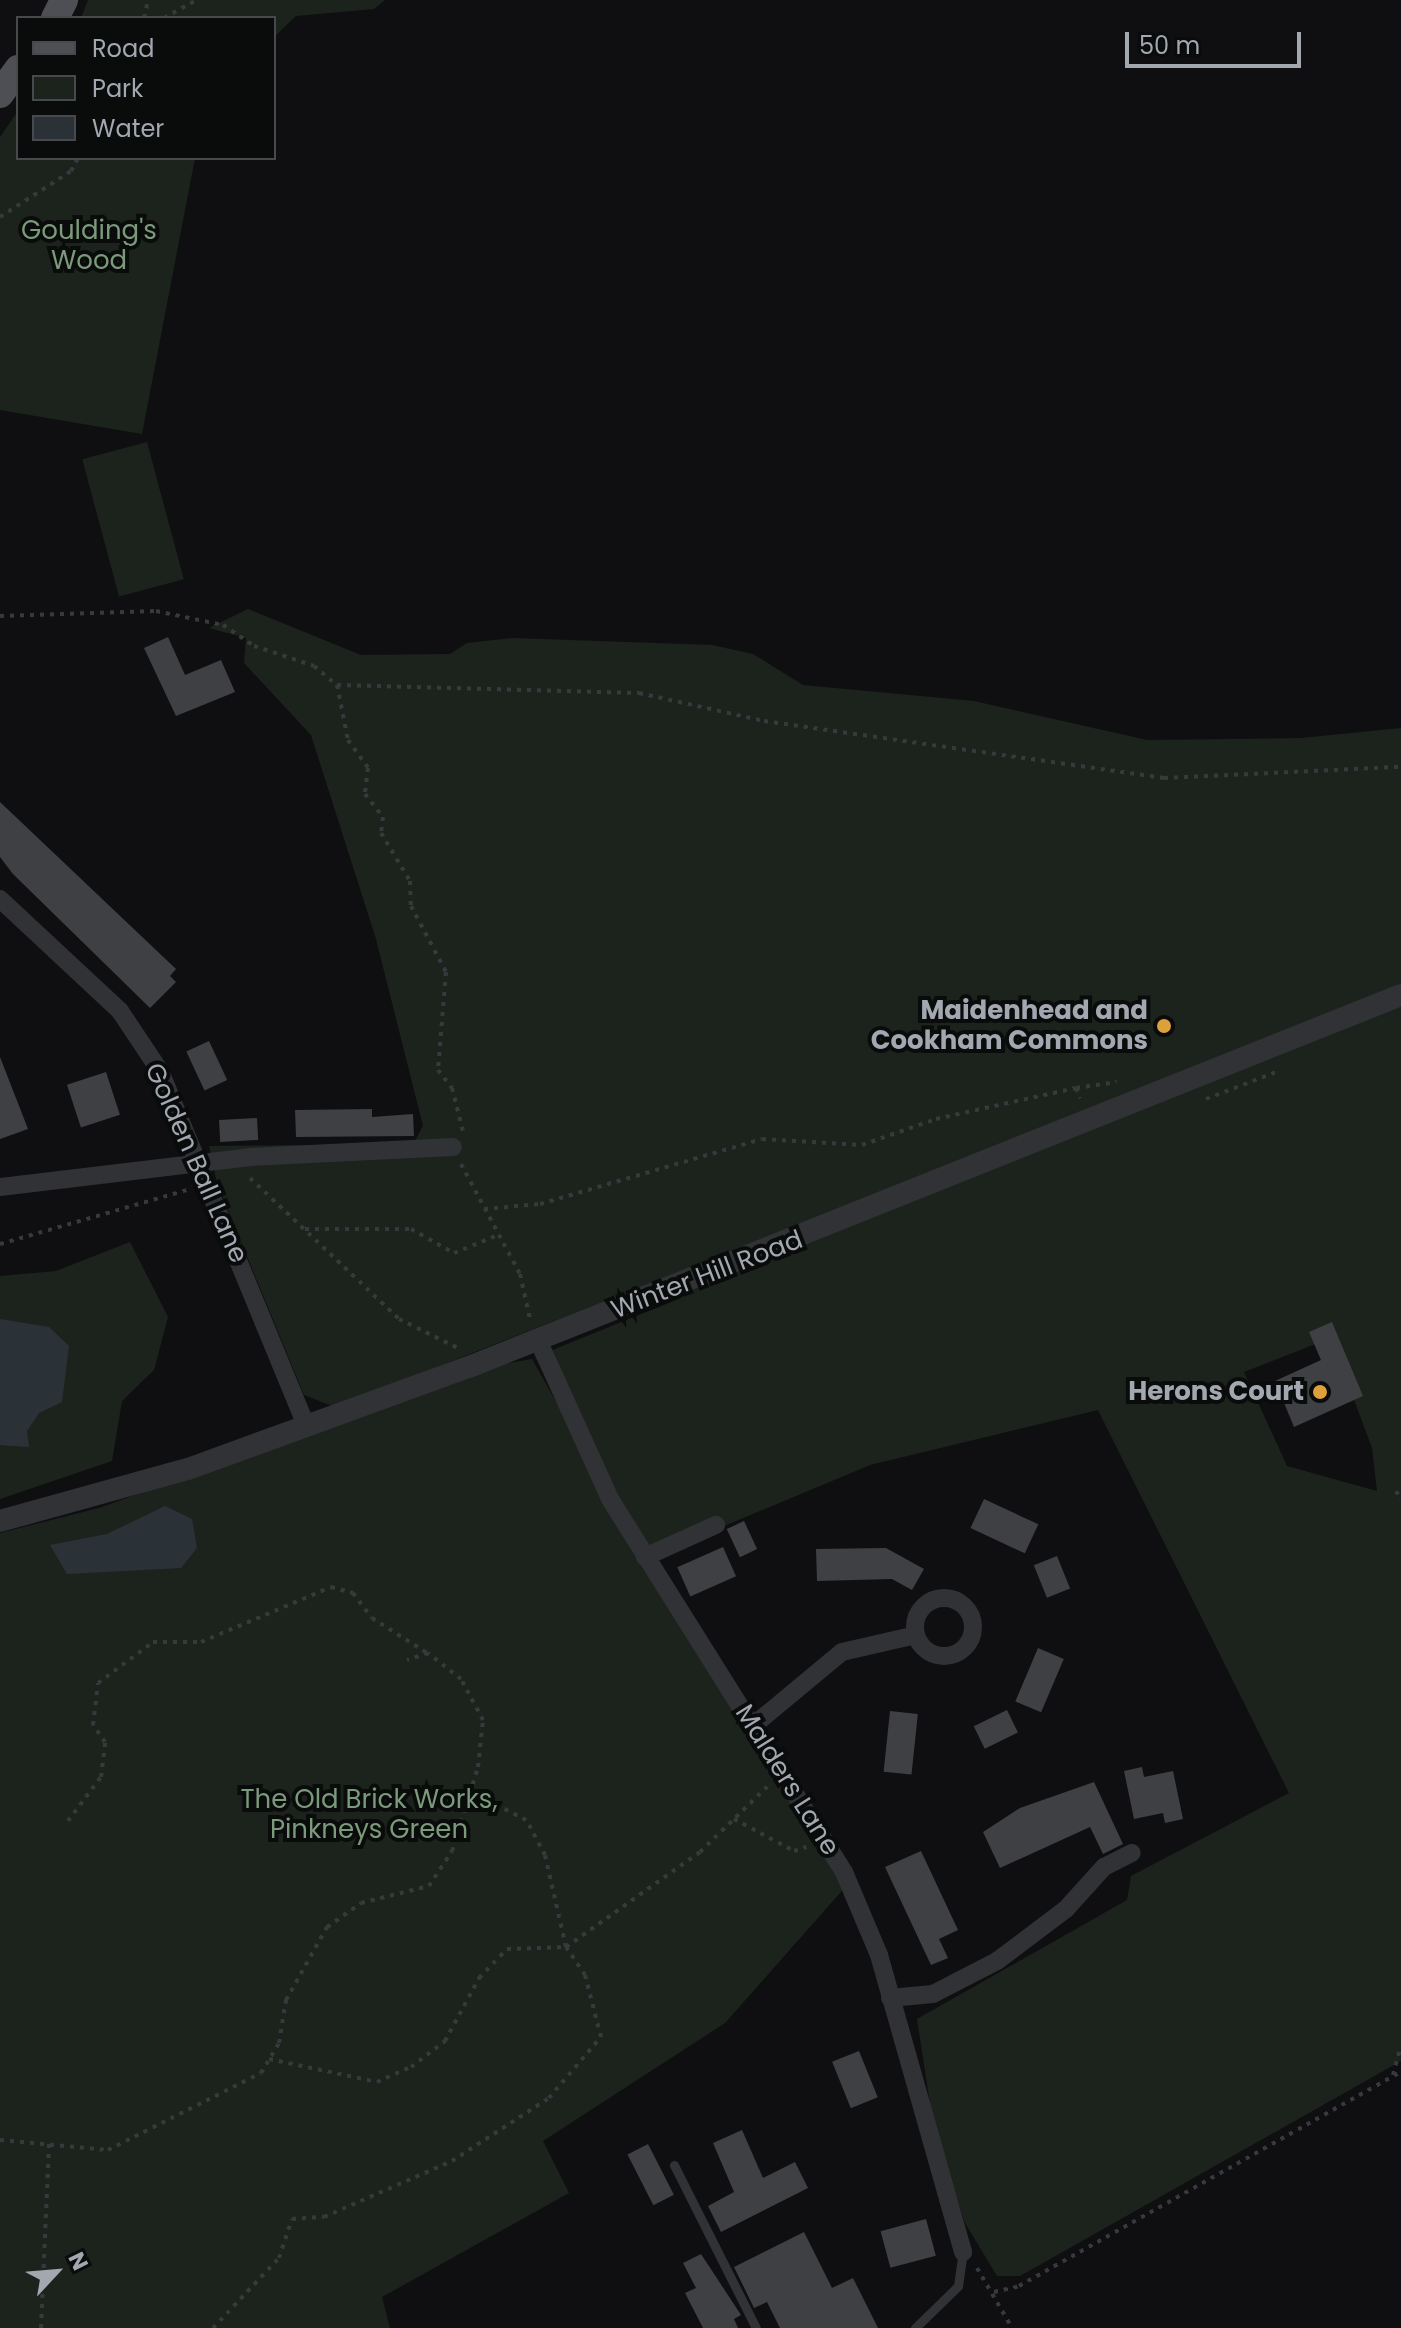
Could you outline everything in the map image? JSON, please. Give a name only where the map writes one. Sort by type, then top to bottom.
[{"type":"main road","points":[[0,94],[16,72]]},
{"type":"street","name":"Golden Ball Lane","points":[[0,899],[120,1011],[160,1071],[201,1162],[307,1427]]},
{"type":"street","name":"Winter Hill Road","points":[[0,1521],[307,1427],[469,1367],[767,1253],[1087,1116],[1401,995]]},
{"type":"street","points":[[0,1187],[250,1157],[453,1147]]},
{"type":"street","name":"Malders Lane","points":[[537,1341],[610,1499],[824,1840],[867,1927],[963,2252]]},
{"type":"street","points":[[645,1557],[716,1525]]},
{"type":"street","points":[[754,1725],[842,1652],[916,1635]]},
{"type":"street","points":[[890,1998],[933,1994],[997,1961],[1066,1909],[1104,1867],[1132,1853]]},
{"type":"lane","points":[[674,2165],[756,2328]]},
{"type":"lane","points":[[915,2328],[958,2286],[963,2252]]},
{"type":"path","points":[[168,16],[197,0]]},
{"type":"path","points":[[0,217],[71,171],[77,160]]},
{"type":"path","points":[[0,616],[156,611],[223,625],[254,646],[314,666],[337,685],[639,693],[764,721],[1164,778],[1401,767]]},
{"type":"path","points":[[337,685],[348,740],[368,768],[365,794],[383,817],[381,833],[410,881],[411,906],[446,972],[438,1070],[452,1088],[463,1132],[453,1147],[520,1274],[537,1341]]},
{"type":"path","points":[[484,1209],[540,1204],[762,1139],[862,1145],[936,1119],[1076,1088],[1087,1116]]},
{"type":"path","points":[[250,1157],[248,1175],[303,1229],[399,1319],[459,1348],[469,1367]]},
{"type":"path","points":[[0,1244],[208,1183]]},
{"type":"path","points":[[303,1229],[411,1229],[454,1253],[498,1235]]},
{"type":"path","points":[[1396,1491],[1401,1500]]},
{"type":"path","points":[[0,2140],[108,2150],[261,2073],[269,2059],[286,2000],[327,1927],[361,1903],[429,1886],[452,1851],[469,1791],[483,1720],[461,1679],[428,1653],[372,1618],[353,1593],[331,1587],[201,1642],[153,1642],[98,1683],[93,1725],[105,1742],[101,1777],[68,1821]]},
{"type":"path","points":[[407,1660],[428,1653]]},
{"type":"path","points":[[269,2059],[377,2082],[445,2041],[479,1978],[507,1949],[566,1947],[700,1852],[783,1772]]},
{"type":"path","points":[[213,2328],[279,2258],[292,2219],[324,2217],[452,2161],[549,2098],[601,2037],[585,1975],[566,1947],[558,1886],[526,1820],[469,1791]]},
{"type":"path","points":[[734,1819],[794,1851],[824,1840]]},
{"type":"path","points":[[1392,2078],[1401,2046]]},
{"type":"path","points":[[1012,2328],[994,2292],[1019,2286],[1401,2072]]},
{"type":"path","points":[[41,2328],[49,2144]]},
{"type":"green space","points":[[88,0],[385,0],[374,9],[296,16],[276,35],[276,16],[82,16]]},
{"type":"green space","name":"Goulding's Wood","points":[[16,114],[16,160],[195,160],[142,434],[0,410],[0,137]]},
{"type":"green space","points":[[147,442],[184,579],[119,597],[82,459]]},
{"type":"green space","points":[[248,609],[361,655],[450,654],[467,643],[512,638],[712,645],[753,654],[803,685],[974,701],[1147,740],[1301,738],[1401,728],[1401,2061],[1020,2276],[997,2276],[965,2223],[933,2123],[917,2019],[1127,1900],[1131,1876],[1289,1793],[1098,1410],[870,1465],[650,1557],[535,1357],[681,1298],[671,1275],[335,1407],[304,1395],[217,1183],[209,1146],[413,1144],[423,1126],[376,939],[311,735],[244,663],[246,638],[209,628]],"holes":[[[1331,1338],[1372,1448],[1377,1491],[1287,1466],[1244,1372]]]},
{"type":"green space","points":[[130,1242],[168,1317],[154,1370],[122,1401],[112,1461],[0,1499],[0,1276],[56,1271]]},
{"type":"green space","name":"The Old Brick Works, Pinkneys Green","points":[[532,1359],[646,1561],[847,1885],[725,2023],[543,2141],[569,2193],[382,2297],[390,2328],[0,2328],[0,1533],[99,1508],[497,1365]]},
{"type":"water","points":[[0,1319],[49,1327],[69,1346],[62,1402],[39,1413],[27,1431],[29,1447],[0,1445]]},
{"type":"water","points":[[165,1506],[192,1519],[197,1548],[181,1568],[67,1574],[50,1545],[107,1534]]},
{"type":"building","points":[[168,637],[185,675],[221,660],[235,692],[176,716],[144,648]]},
{"type":"building","points":[[0,802],[176,969],[170,976],[176,982],[150,1008],[13,874],[0,857]]},
{"type":"building","points":[[209,1041],[227,1080],[205,1091],[186,1052]]},
{"type":"building","points":[[0,1057],[28,1129],[0,1139]]},
{"type":"building","points":[[106,1072],[120,1115],[81,1127],[67,1085]]},
{"type":"building","points":[[372,1109],[372,1117],[413,1114],[414,1136],[296,1137],[295,1110]]},
{"type":"building","points":[[257,1118],[258,1140],[220,1142],[219,1120]]},
{"type":"building","name":"Herons Court","points":[[1332,1322],[1363,1396],[1294,1427],[1275,1381],[1321,1360],[1309,1332]]},
{"type":"building","points":[[984,1499],[1038,1524],[1025,1553],[970,1528]]},
{"type":"building","points":[[744,1521],[757,1549],[740,1557],[727,1529]]},
{"type":"building","points":[[723,1547],[736,1576],[690,1597],[677,1567]]},
{"type":"building","points":[[886,1548],[924,1569],[912,1590],[892,1579],[817,1581],[816,1549]]},
{"type":"building","points":[[1057,1556],[1070,1588],[1047,1598],[1034,1565]]},
{"type":"building","points":[[1038,1648],[1064,1659],[1041,1712],[1015,1701]]},
{"type":"building","points":[[1007,1710],[1018,1732],[985,1749],[974,1726]]},
{"type":"building","points":[[890,1711],[918,1714],[911,1775],[884,1772]]},
{"type":"building","points":[[1142,1767],[1144,1777],[1173,1771],[1183,1819],[1165,1823],[1163,1813],[1134,1819],[1124,1771]]},
{"type":"building","points":[[1094,1782],[1123,1844],[1103,1854],[1090,1827],[1000,1868],[983,1832],[1020,1808]]},
{"type":"building","points":[[921,1851],[958,1930],[939,1939],[948,1958],[931,1965],[885,1867]]},
{"type":"building","points":[[859,2051],[878,2097],[851,2108],[832,2062]]},
{"type":"building","points":[[742,2130],[763,2178],[795,2162],[808,2188],[721,2232],[708,2206],[734,2192],[713,2143]]},
{"type":"building","points":[[648,2144],[674,2195],[653,2205],[628,2154]]},
{"type":"building","points":[[926,2219],[936,2256],[890,2268],[881,2231]]},
{"type":"building","points":[[804,2232],[832,2288],[853,2278],[878,2328],[780,2328],[767,2302],[754,2308],[734,2267]]},
{"type":"building","points":[[701,2254],[741,2315],[734,2319],[738,2328],[703,2328],[685,2293],[696,2288],[683,2263]]},
{"type":"place","name":"Maidenhead and Cookham Commons","points":[[1164,1026]]},
{"type":"place","name":"Herons Court","points":[[1320,1392]]}]
